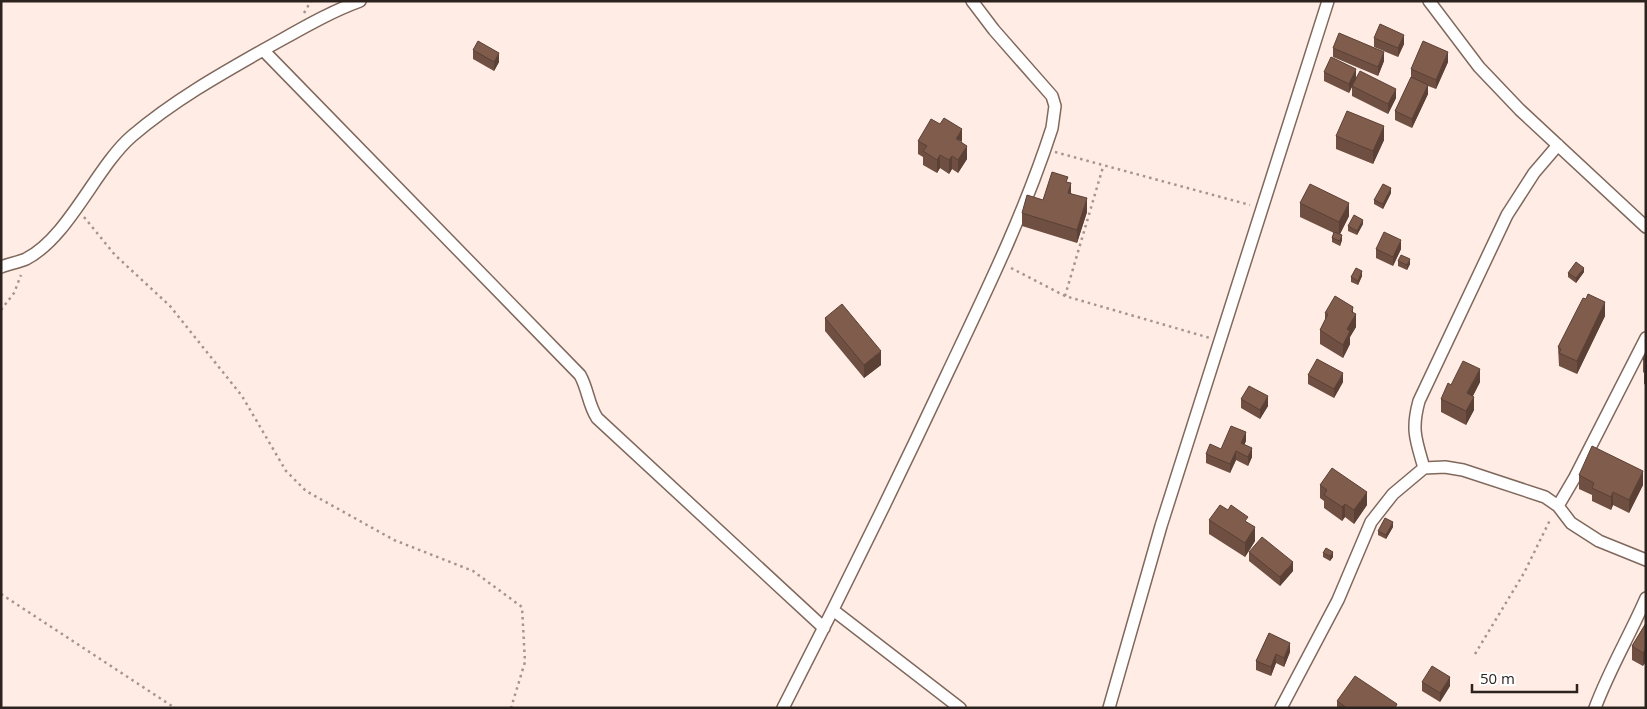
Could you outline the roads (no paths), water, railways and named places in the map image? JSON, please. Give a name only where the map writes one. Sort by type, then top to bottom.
[{"type":"street","points":[[1,267],[27,258],[52,237],[78,207],[101,172],[131,137],[182,98],[221,73],[319,19],[360,1]]},
{"type":"street","points":[[783,708],[833,610],[1001,260],[1052,128],[1055,106],[1052,96],[994,30],[972,1]]},
{"type":"street","points":[[1109,708],[1161,526],[1328,1]]},
{"type":"street","points":[[1429,1],[1479,67],[1520,110],[1646,227]]},
{"type":"street","points":[[264,50],[580,375],[586,385],[592,410],[597,418],[824,628]]},
{"type":"street","points":[[1424,468],[1415,438],[1413,422],[1419,400],[1507,215],[1530,179],[1558,145]]},
{"type":"street","points":[[1635,217],[1646,210]]},
{"type":"street","points":[[1558,506],[1580,468],[1646,338]]},
{"type":"street","points":[[1281,708],[1338,600],[1371,522],[1393,494],[1424,468],[1445,467],[1463,470],[1545,497],[1558,506],[1571,523],[1600,541],[1646,560]]},
{"type":"street","points":[[1595,708],[1624,640],[1636,622],[1646,598]]},
{"type":"street","points":[[833,610],[960,708]]}]
